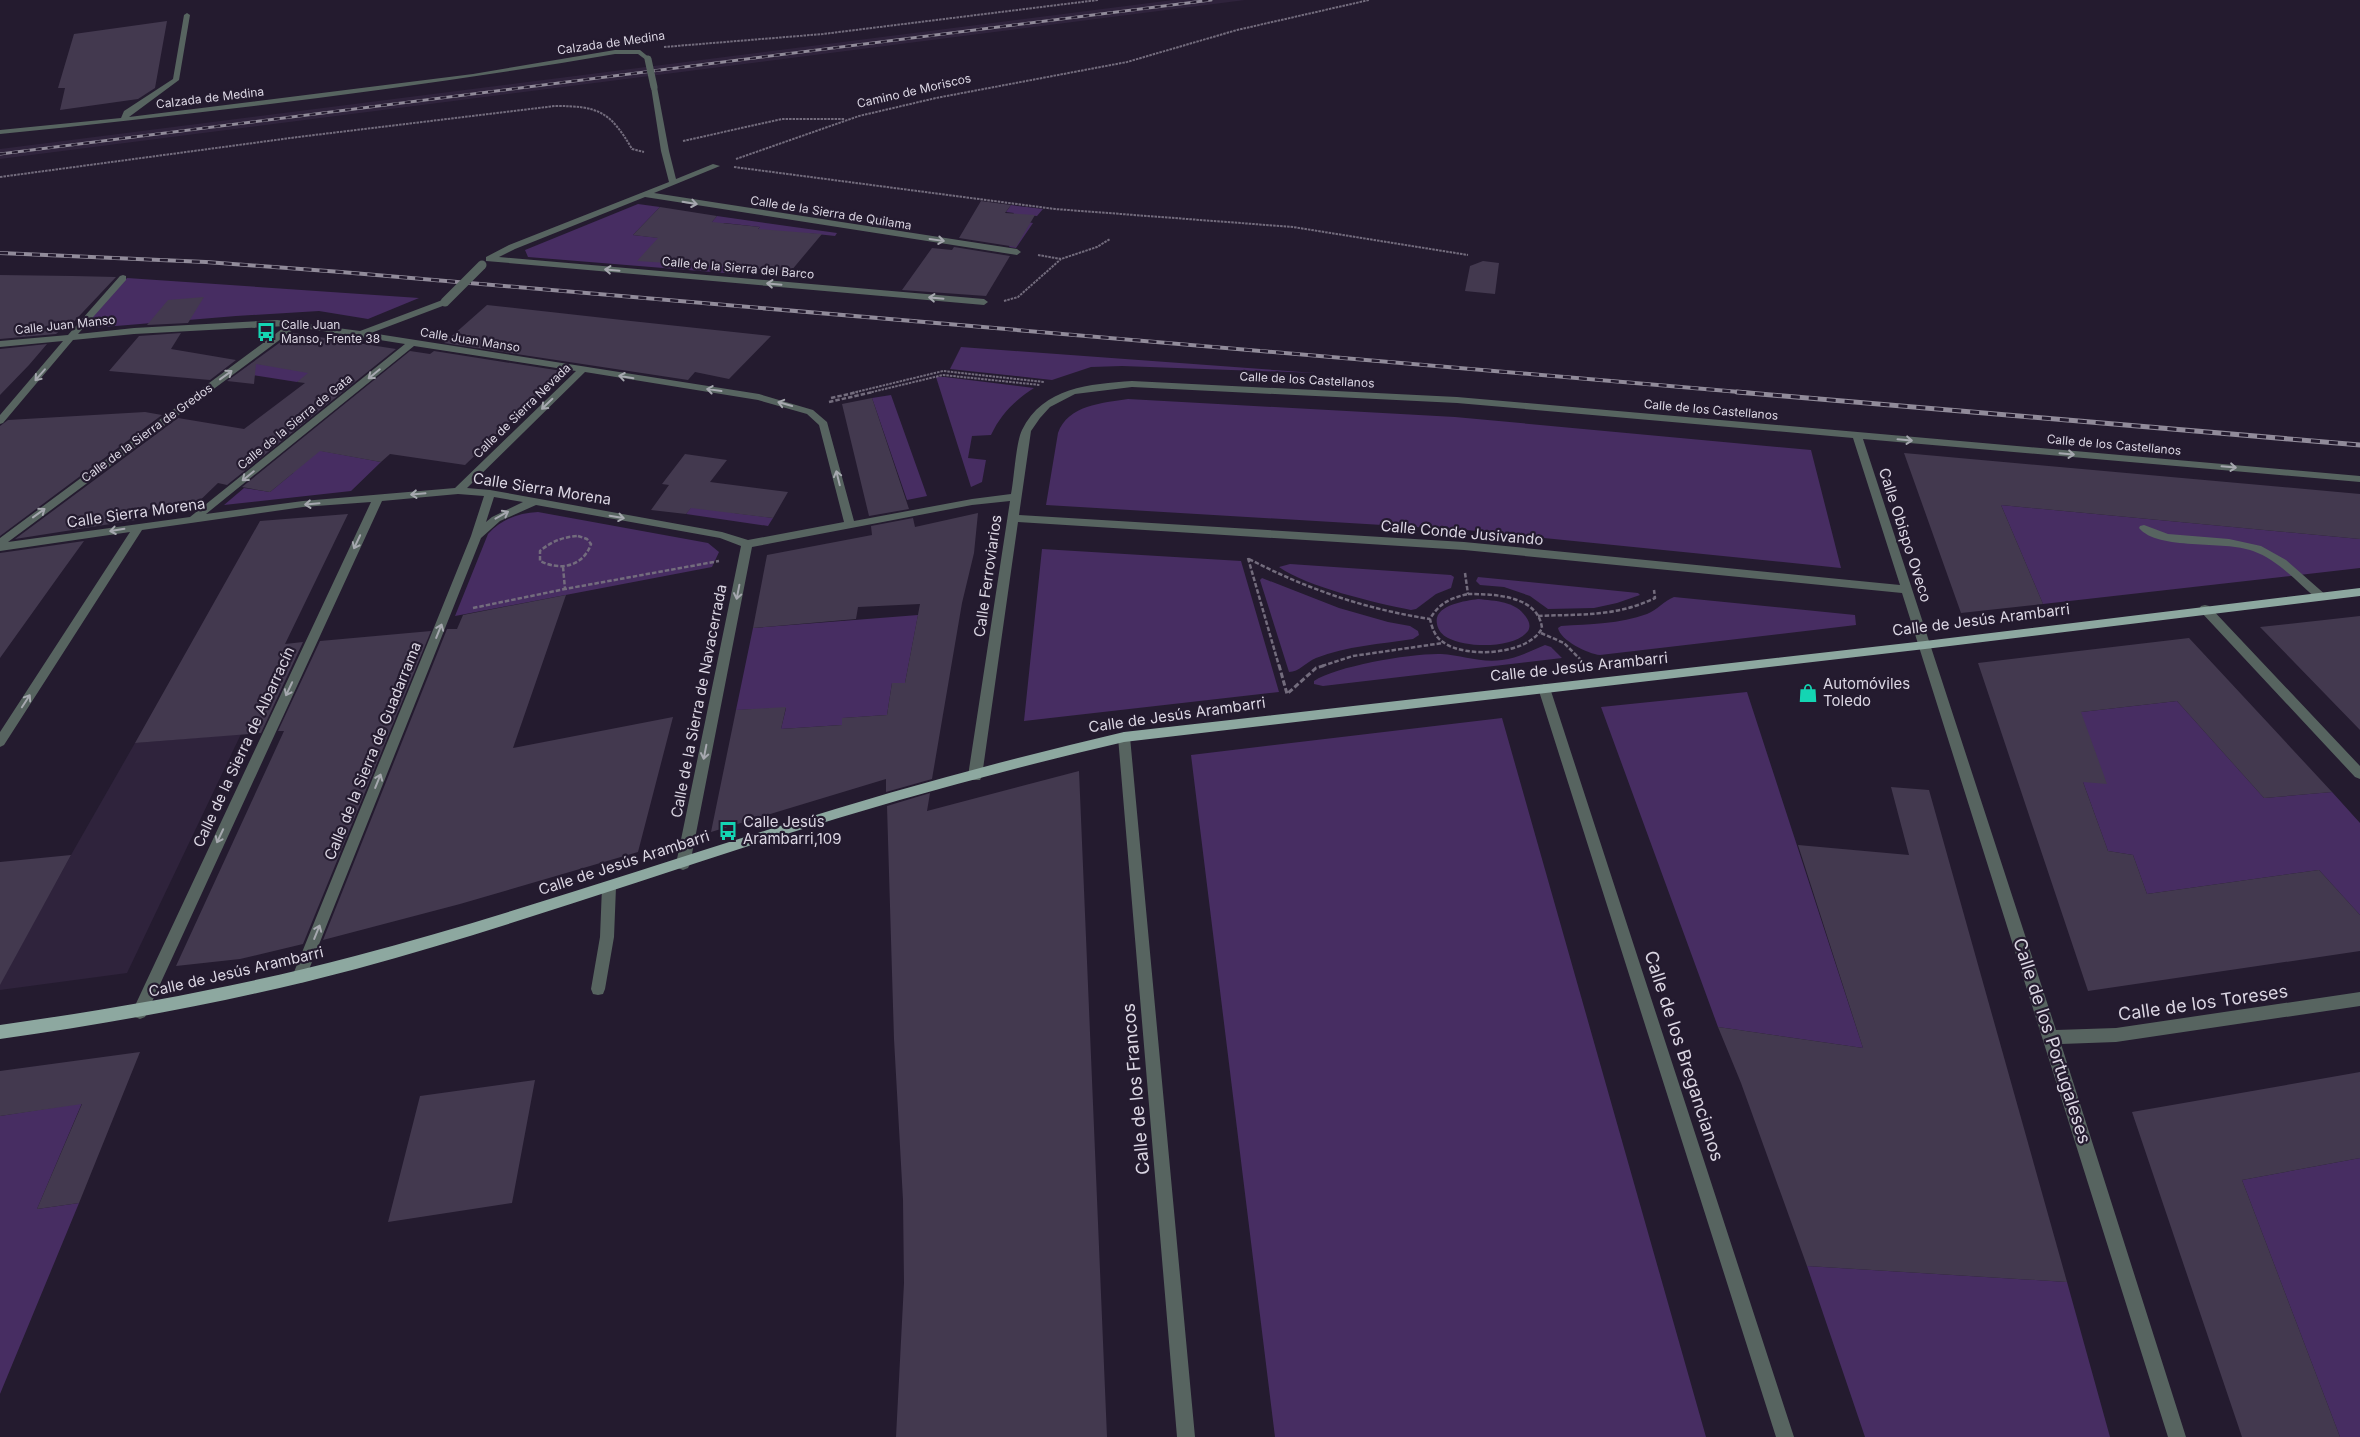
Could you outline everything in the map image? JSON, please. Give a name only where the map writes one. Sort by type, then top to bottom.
[{"type":"main road","name":"Calle de Jesús Arambarri","points":[[0,1032],[140,1012],[299,977],[443,937],[609,887],[730,847],[881,801],[1048,755],[1124,737],[1925,645],[2205,609],[2360,592]]},
{"type":"street","points":[[126,120],[127,114],[176,80],[187,15]]},
{"type":"street","name":"Calzada de Medina","points":[[0,132],[126,120],[473,76],[615,52],[640,52]]},
{"type":"street","points":[[640,52],[648,59],[664,147],[673,182]]},
{"type":"street","points":[[359,334],[445,302],[482,265],[512,247],[719,165]]},
{"type":"street","name":"Calle de la Sierra de Quilama","points":[[642,194],[1017,252]]},
{"type":"street","name":"Calle de la Sierra del Barco","points":[[491,258],[508,262],[984,302]]},
{"type":"street","points":[[0,421],[70,337],[123,278]]},
{"type":"street","name":"Calle Juan Manso","points":[[0,344],[134,331],[277,323],[294,324],[759,396],[813,414],[824,424],[850,525]]},
{"type":"street","name":"Calle de la Sierra de Gredos","points":[[0,543],[294,324]]},
{"type":"street","name":"Calle de la Sierra de Gata","points":[[193,520],[412,343]]},
{"type":"street","name":"Calle de Sierra Nevada","points":[[458,491],[582,370]]},
{"type":"street","name":"Calle de los Castellanos","points":[[1060,396],[1097,387],[1132,384],[1457,400],[2360,479]]},
{"type":"street","name":"Calle Ferroviarios","points":[[975,776],[1026,431],[1036,414],[1060,396]]},
{"type":"street","name":"Calle Obispo Oveco","points":[[1857,435],[1925,645]]},
{"type":"street","name":"Calle Sierra Morena","points":[[0,547],[302,504],[458,491],[490,493],[722,535],[746,544]]},
{"type":"street","name":"Calle de la Sierra de Guadarrama","points":[[299,977],[476,536],[490,493]]},
{"type":"street","points":[[746,544],[972,502],[1015,497]]},
{"type":"street","name":"Calle de la Sierra de Albarracín","points":[[140,1012],[378,498]]},
{"type":"street","name":"Calle de la Sierra de Guadarrama","points":[[476,536],[496,518],[533,502]]},
{"type":"street","name":"Calle Conde Jusivando","points":[[1013,518],[1464,546],[1908,590]]},
{"type":"street","points":[[0,742],[139,527]]},
{"type":"street","points":[[2144,528],[2150,533],[2165,537],[2234,543],[2256,548],[2274,556],[2321,596]]},
{"type":"street","name":"Calle de la Sierra de Navacerrada","points":[[683,864],[746,544]]},
{"type":"street","points":[[2205,609],[2360,774]]},
{"type":"street","name":"Calle de los Portugaleses","points":[[1925,645],[2177,1437]]},
{"type":"street","name":"Calle de los Bregancianos","points":[[1544,688],[1785,1437]]},
{"type":"street","name":"Calle de los Francos","points":[[1124,737],[1186,1437]]},
{"type":"street","points":[[598,989],[607,937],[609,887]]},
{"type":"street","name":"Calle de los Toreses","points":[[2051,1037],[2116,1035],[2360,999]]},
{"type":"path","name":"Calzada de Medina","points":[[640,52],[704,42],[823,34],[1098,0]]},
{"type":"path","name":"Camino de Moriscos","points":[[719,165],[848,120],[936,98],[1126,62],[1237,30],[1369,0]]},
{"type":"path","points":[[0,177],[298,137],[555,106],[582,107],[604,112],[619,124],[632,149],[646,152],[782,119],[824,118],[848,120]]},
{"type":"path","points":[[719,165],[772,174],[1055,209],[1327,231],[1468,255]]},
{"type":"path","points":[[984,302],[1002,302],[1018,297],[1061,259],[1097,247],[1110,239]]},
{"type":"path","points":[[1017,252],[1061,259]]},
{"type":"path","points":[[831,398],[943,371],[1052,383]]},
{"type":"path","points":[[827,402],[943,374],[1047,386]]},
{"type":"path","points":[[578,536],[587,539],[591,544],[590,552],[584,558],[563,567],[548,567],[540,561],[540,551],[549,542],[563,537],[578,536]]},
{"type":"path","points":[[1430,619],[1391,614],[1322,594],[1284,578],[1248,558],[1287,694],[1316,668],[1325,664],[1354,656],[1444,643]]},
{"type":"path","points":[[471,608],[719,561]]},
{"type":"path","points":[[563,567],[565,589]]},
{"type":"path","points":[[1464,573],[1468,594]]},
{"type":"path","points":[[1538,616],[1613,613],[1635,608],[1655,598],[1654,590]]},
{"type":"path","points":[[1468,594],[1507,596],[1523,603],[1538,616],[1542,624],[1541,633],[1532,642],[1514,648],[1490,651],[1460,650],[1444,643],[1432,630],[1430,619],[1436,608],[1446,600],[1468,594]]},
{"type":"path","points":[[1541,633],[1564,643],[1582,661]]},
{"type":"shaded area","points":[[1173,0],[1245,0],[0,159],[0,149]]},
{"type":"shaded area","points":[[638,204],[660,207],[633,235],[695,242],[717,216],[837,233],[835,236],[807,233],[757,249],[737,274],[528,257],[525,250]],"holes":[[[724,223],[760,227],[741,248],[705,243]]]},
{"type":"shaded area","points":[[1011,205],[1043,209],[1037,216],[1024,215],[1021,221],[1033,223],[1016,248],[1009,247],[1018,232],[1008,223],[1014,213],[1006,212]]},
{"type":"shaded area","points":[[127,278],[419,298],[368,319],[319,311],[80,329]]},
{"type":"shaded area","points":[[961,347],[1316,373],[1122,366],[1091,367],[1052,380],[950,369]]},
{"type":"shaded area","points":[[252,363],[315,372],[297,382],[239,373]]},
{"type":"shaded area","points":[[936,377],[1034,388],[1009,408],[991,435],[972,436],[968,458],[986,460],[982,482],[971,487]]},
{"type":"shaded area","points":[[891,395],[927,496],[907,500],[872,398]]},
{"type":"shaded area","points":[[1128,399],[1455,417],[1811,450],[1841,568],[1466,530],[1046,505],[1058,433],[1063,424],[1070,416],[1087,407]]},
{"type":"shaded area","points":[[295,446],[381,462],[351,491],[224,505],[244,488],[270,492],[293,473]]},
{"type":"shaded area","points":[[701,494],[734,513],[773,518],[768,526],[686,514]]},
{"type":"shaded area","points":[[2001,505],[2360,539],[2360,568],[2043,604]]},
{"type":"shaded area","points":[[538,512],[708,543],[719,552],[712,567],[455,616],[488,534],[499,524],[511,518]]},
{"type":"shaded area","points":[[1042,549],[1241,561],[1279,692],[1024,721]]},
{"type":"shaded area","points":[[1290,564],[1451,575],[1454,577],[1451,588],[1436,594],[1416,609],[1411,610],[1361,599],[1324,588],[1279,567]]},
{"type":"shaded area","points":[[1478,577],[1638,593],[1640,595],[1594,608],[1548,609],[1530,596],[1504,587],[1480,585],[1476,581]]},
{"type":"shaded area","points":[[1262,578],[1339,608],[1388,622],[1410,626],[1418,631],[1419,635],[1413,639],[1364,646],[1327,654],[1312,660],[1293,672],[1289,672],[1260,580]]},
{"type":"shaded area","points":[[1674,597],[1855,615],[1856,625],[1600,655],[1575,646],[1560,633],[1558,628],[1561,626],[1626,620],[1647,614]]},
{"type":"shaded area","points":[[1478,599],[1498,601],[1517,608],[1528,620],[1528,631],[1512,641],[1490,645],[1467,644],[1442,634],[1437,624],[1440,612],[1451,605]]},
{"type":"shaded area","points":[[918,615],[905,683],[892,683],[887,715],[843,718],[842,725],[781,729],[786,708],[736,710],[753,628]]},
{"type":"shaded area","points":[[1545,645],[1551,647],[1562,658],[1323,686],[1314,684],[1314,681],[1325,675],[1375,661],[1441,654],[1494,661],[1519,656]]},
{"type":"shaded area","points":[[1747,692],[1863,1048],[1718,1027],[1601,707]]},
{"type":"shaded area","points":[[2177,701],[2264,798],[2332,792],[2360,823],[2360,915],[2319,870],[2147,894],[2133,855],[2108,851],[2083,782],[2081,712]]},
{"type":"shaded area","points":[[1502,718],[1706,1437],[1275,1437],[1191,755]]},
{"type":"shaded area","points":[[241,734],[127,973],[0,990],[0,984],[135,743]]},
{"type":"shaded area","points":[[82,1103],[37,1209],[79,1203],[0,1394],[0,1116]]},
{"type":"shaded area","points":[[2360,1158],[2360,1437],[2340,1437],[2242,1180]]},
{"type":"shaded area","points":[[1807,1266],[2067,1282],[2110,1437],[1865,1437]]},
{"type":"building","points":[[167,21],[155,88],[138,99],[60,110],[65,88],[58,88],[74,34]]},
{"type":"building","points":[[981,201],[1011,205],[1005,213],[1035,215],[1016,247],[959,238]]},
{"type":"building","points":[[660,207],[717,216],[712,222],[760,227],[758,229],[822,234],[791,271],[637,261],[658,238],[633,235]]},
{"type":"building","points":[[954,247],[1010,256],[986,296],[902,290],[932,248],[952,250]]},
{"type":"building","points":[[1483,261],[1499,263],[1495,294],[1465,291],[1470,266]]},
{"type":"building","points":[[0,275],[116,277],[66,330],[59,331],[56,334],[0,339]]},
{"type":"building","points":[[204,297],[188,323],[147,325],[168,300]]},
{"type":"building","points":[[487,305],[771,336],[729,379],[695,372],[688,380],[444,343]]},
{"type":"building","points":[[181,333],[171,349],[236,360],[210,380],[109,371],[139,336]]},
{"type":"building","points":[[293,333],[396,349],[227,485],[218,483],[189,511],[152,507],[136,520],[15,539],[178,418],[244,429],[305,383],[297,382],[308,373],[256,364],[254,384],[227,381]]},
{"type":"building","points":[[47,344],[29,365],[0,395],[0,349]]},
{"type":"building","points":[[410,351],[430,354],[434,351],[562,371],[465,465],[390,454],[381,462],[320,451],[270,492],[242,487]]},
{"type":"building","points":[[872,398],[909,509],[869,516],[842,404]]},
{"type":"building","points":[[145,412],[162,415],[0,536],[0,426],[8,420]]},
{"type":"building","points":[[1904,453],[2360,494],[2360,539],[2001,505],[2043,604],[1961,613]]},
{"type":"building","points":[[685,454],[727,460],[710,482],[788,492],[773,518],[691,508],[686,514],[651,510],[669,485],[662,484]]},
{"type":"building","points":[[978,513],[974,553],[962,603],[932,779],[886,792],[886,779],[711,832],[736,710],[786,707],[781,729],[842,725],[842,718],[887,715],[892,683],[905,683],[920,604],[858,607],[856,619],[753,628],[767,555],[872,535],[871,526],[913,518],[915,527]]},
{"type":"building","points":[[348,514],[285,644],[303,642],[261,733],[135,743],[260,521]]},
{"type":"building","points":[[84,541],[63,570],[0,658],[0,553]]},
{"type":"building","points":[[566,595],[513,748],[673,717],[638,852],[460,904],[323,940],[447,629],[457,629],[463,615]]},
{"type":"building","points":[[2360,616],[2360,730],[2260,627]]},
{"type":"building","points":[[431,631],[303,944],[240,959],[176,966],[284,731],[278,731],[320,641]]},
{"type":"building","points":[[2189,638],[2332,792],[2264,798],[2177,701],[2081,712],[2107,784],[2083,782],[2108,851],[2133,855],[2147,894],[2319,870],[2360,915],[2360,951],[2088,991],[1978,663]]},
{"type":"building","points":[[1079,771],[1107,1437],[896,1437],[904,1283],[903,1200],[894,1039],[887,806],[930,793],[927,811]]},
{"type":"building","points":[[1891,787],[1929,790],[2067,1282],[1807,1266],[1741,1083],[1718,1027],[1863,1048],[1798,845],[1909,855]]},
{"type":"building","points":[[71,855],[47,899],[0,985],[0,862]]},
{"type":"building","points":[[140,1052],[79,1203],[37,1209],[82,1104],[0,1116],[0,1071]]},
{"type":"building","points":[[2360,1072],[2360,1158],[2242,1180],[2340,1437],[2242,1437],[2132,1112]]},
{"type":"building","points":[[535,1080],[512,1203],[388,1222],[420,1096]]},
{"type":"railway","points":[[0,154],[1211,0]]},
{"type":"railway","points":[[0,253],[206,262],[341,272],[1751,393]]},
{"type":"railway","points":[[1737,392],[2360,445]]},
{"type":"place","name":"Calle Juan Manso, Frente 38","points":[[266,332]]},
{"type":"place","name":"Automóviles Toledo","points":[[1808,693]]},
{"type":"place","name":"Calle Jesús Arambarri,109","points":[[728,831]]}]
